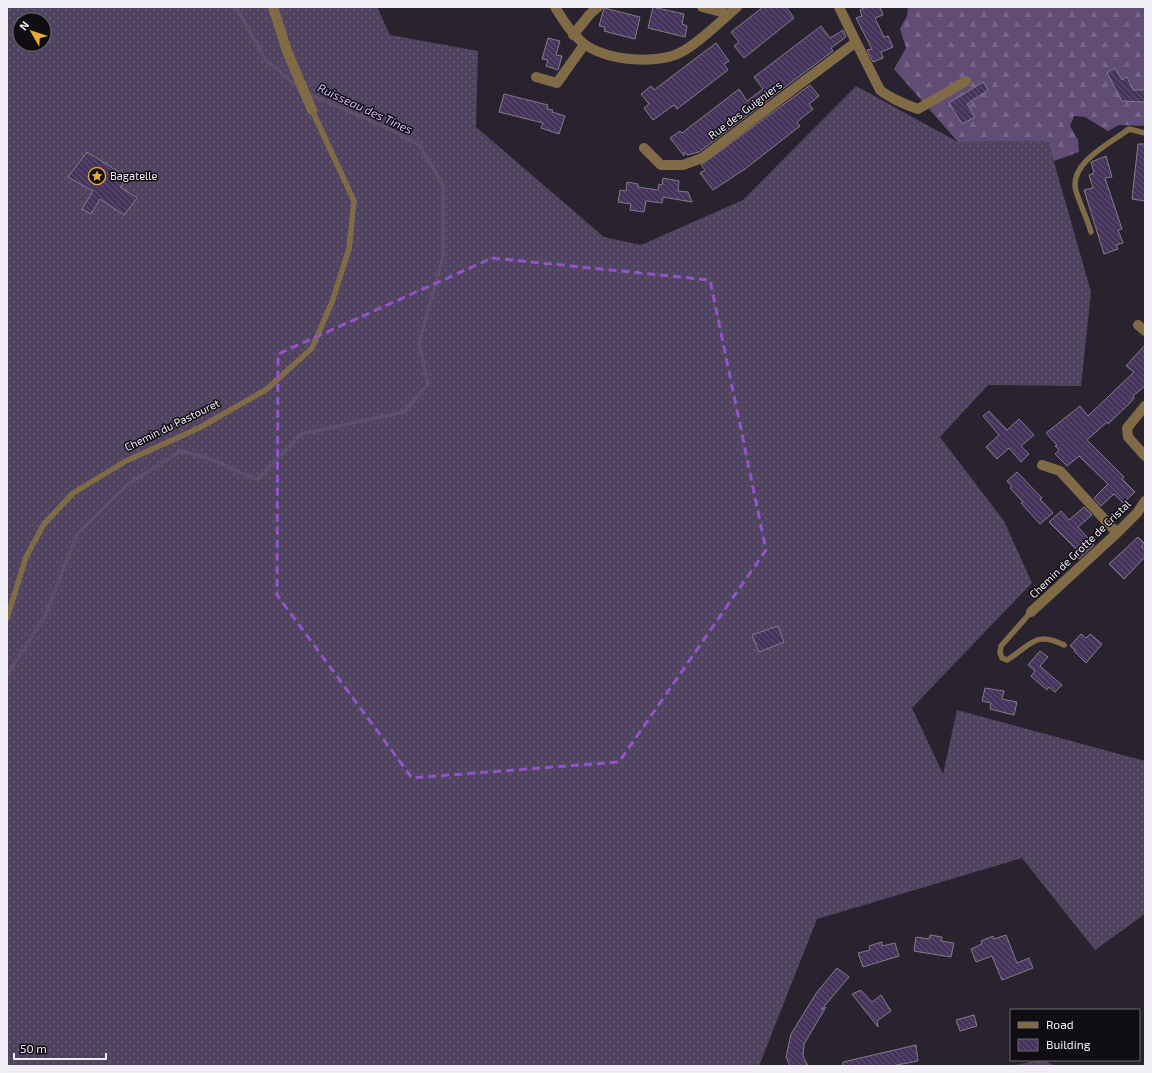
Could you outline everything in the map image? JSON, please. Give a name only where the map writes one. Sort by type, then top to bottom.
[{"type":"street","name":"Chemin du Pastouret","points":[[273,7],[286,51],[312,110]]},
{"type":"street","points":[[555,7],[574,35],[584,45],[610,55],[639,61],[665,59],[685,50],[733,10]]},
{"type":"street","points":[[574,35],[590,14],[598,7]]},
{"type":"street","points":[[702,7],[733,10]]},
{"type":"street","points":[[839,7],[880,90],[887,96],[918,109],[966,81]]},
{"type":"street","name":"Rue des Guigniers","points":[[644,148],[661,165],[683,165],[702,158],[856,42]]},
{"type":"street","points":[[536,78],[557,83],[584,45]]},
{"type":"street","points":[[1145,406],[1127,428],[1128,438],[1145,456]]},
{"type":"street","points":[[1042,465],[1060,471],[1117,533]]},
{"type":"street","name":"Chemin de Grotte de Cristal","points":[[1031,612],[1117,533],[1137,513],[1145,502]]},
{"type":"lane","name":"Chemin du Pastouret","points":[[7,618],[26,556],[44,524],[73,493],[126,461],[199,428],[267,389],[312,348],[332,302],[349,249],[354,201],[312,110]]},
{"type":"lane","points":[[1091,232],[1074,182],[1079,168],[1098,150],[1129,129],[1145,133]]},
{"type":"lane","points":[[1031,612],[1001,646],[1000,653],[1002,658],[1006,660],[1033,641],[1043,638],[1050,639],[1064,645]]},
{"type":"highlighted area","points":[[492,258],[710,280],[766,550],[619,762],[412,778],[277,595],[278,354]]},
{"type":"shaded area","points":[[7,7],[377,7],[390,35],[478,51],[476,127],[604,237],[641,245],[743,200],[856,86],[958,142],[1048,141],[1091,292],[1081,386],[988,385],[940,437],[1004,521],[1032,583],[912,708],[943,774],[957,710],[1145,761],[1145,914],[1095,950],[1022,858],[817,919],[759,1066],[7,1066]]},
{"type":"shaded area","points":[[1044,1061],[1057,1066],[1009,1066]]},
{"type":"green space","points":[[908,7],[1145,7],[1145,126],[1119,125],[1108,131],[1085,117],[1074,116],[1070,126],[1078,140],[1079,152],[1054,161],[1048,141],[958,142],[894,69],[906,48],[900,29],[907,16]]},
{"type":"building","points":[[653,7],[684,14],[682,24],[687,26],[685,37],[648,28]]},
{"type":"building","points":[[763,7],[786,7],[794,18],[744,58],[734,46],[739,42],[731,32]]},
{"type":"building","points":[[866,7],[880,7],[883,15],[875,18],[884,37],[888,36],[893,47],[881,52],[883,58],[873,62],[867,50],[872,49],[856,18],[862,16],[860,10]]},
{"type":"building","points":[[604,8],[640,17],[635,39],[604,31],[605,27],[599,26]]},
{"type":"building","points":[[821,26],[830,38],[843,30],[846,37],[831,48],[833,51],[699,152],[687,155],[684,152],[684,156],[670,138],[680,131],[682,133],[739,89],[747,101],[763,89],[754,77]]},
{"type":"building","points":[[548,38],[560,41],[556,55],[562,56],[558,70],[546,66],[548,60],[542,59]]},
{"type":"building","points":[[716,43],[729,61],[724,64],[728,70],[677,109],[674,105],[653,120],[644,108],[649,104],[641,94],[651,86],[654,90]]},
{"type":"building","points":[[1115,68],[1122,80],[1127,77],[1133,90],[1145,90],[1145,102],[1122,101],[1107,73]]},
{"type":"building","points":[[983,82],[988,90],[967,104],[975,117],[962,124],[949,103]]},
{"type":"building","points":[[810,85],[819,96],[809,104],[813,109],[797,122],[800,126],[745,169],[713,190],[700,173],[705,170],[701,165]]},
{"type":"building","points":[[504,94],[548,105],[547,109],[553,110],[552,112],[565,116],[559,134],[541,128],[543,123],[499,112]]},
{"type":"building","points":[[1138,144],[1145,144],[1145,201],[1132,199]]},
{"type":"building","points":[[87,152],[127,177],[120,187],[137,198],[124,215],[100,199],[91,214],[82,209],[93,191],[68,177]]},
{"type":"building","points":[[1106,156],[1112,177],[1105,178],[1122,229],[1118,230],[1123,243],[1116,245],[1118,249],[1104,254],[1084,190],[1093,188],[1089,175],[1094,173],[1091,162]]},
{"type":"building","points":[[663,178],[679,181],[678,191],[688,192],[692,202],[663,197],[662,203],[646,201],[644,212],[630,210],[631,204],[618,202],[620,190],[626,191],[627,182],[638,184],[638,187],[658,190],[659,184],[662,185]]},
{"type":"building","points":[[1145,345],[1145,386],[1133,396],[1134,398],[1130,403],[1108,424],[1107,422],[1087,440],[1124,477],[1122,479],[1135,492],[1123,503],[1114,494],[1101,506],[1094,498],[1108,484],[1079,456],[1067,466],[1055,454],[1059,450],[1055,446],[1057,445],[1046,433],[1080,406],[1088,416],[1134,372],[1126,366]]},
{"type":"building","points":[[989,411],[1007,430],[1019,419],[1034,435],[1021,446],[1029,454],[1021,462],[1009,448],[997,459],[986,447],[999,435],[983,416]]},
{"type":"building","points":[[1017,472],[1042,498],[1040,499],[1053,513],[1040,524],[1010,488],[1012,487],[1007,481]]},
{"type":"building","points":[[1084,507],[1092,515],[1078,527],[1094,545],[1079,559],[1073,553],[1077,550],[1049,522],[1061,511],[1069,520]]},
{"type":"building","points":[[1138,537],[1144,543],[1142,546],[1145,549],[1145,557],[1124,579],[1109,564]]},
{"type":"building","points":[[778,626],[784,642],[759,652],[752,635]]},
{"type":"building","points":[[1081,634],[1086,638],[1090,634],[1102,644],[1086,663],[1070,646]]},
{"type":"building","points":[[1040,651],[1048,657],[1040,666],[1062,685],[1055,692],[1049,687],[1047,690],[1031,676],[1035,671],[1028,665]]},
{"type":"building","points":[[985,688],[1004,691],[1002,699],[1017,702],[1014,715],[990,709],[991,703],[982,701]]},
{"type":"building","points":[[930,935],[942,937],[941,941],[954,943],[951,957],[914,951],[916,937],[929,939]]},
{"type":"building","points":[[1006,935],[1017,963],[1029,958],[1033,968],[1002,980],[992,956],[976,962],[971,949],[982,944],[981,941],[993,936],[994,939]]},
{"type":"building","points":[[882,942],[882,946],[895,943],[899,956],[863,967],[858,953],[870,950],[869,946]]},
{"type":"building","points":[[837,968],[849,977],[821,1010],[826,1007],[804,1044],[803,1056],[808,1066],[790,1066],[786,1057],[791,1034],[817,992]]},
{"type":"building","points":[[861,990],[872,1002],[881,995],[891,1011],[877,1021],[878,1027],[852,994]]},
{"type":"building","points":[[974,1015],[977,1026],[960,1031],[956,1020]]},
{"type":"building","points":[[916,1045],[918,1061],[892,1066],[843,1066],[843,1062]]},
{"type":"waterway","name":"Ruisseau des Tines","points":[[236,7],[266,60],[299,88]]},
{"type":"waterway","name":"Ruisseau des Tines","points":[[7,675],[45,616],[77,534],[128,484],[181,451],[211,459],[257,480],[301,434],[404,412],[428,384],[419,343],[443,257],[443,185],[420,146],[388,128],[308,94]]},
{"type":"place","name":"Bagatelle","points":[[97,176]]}]
